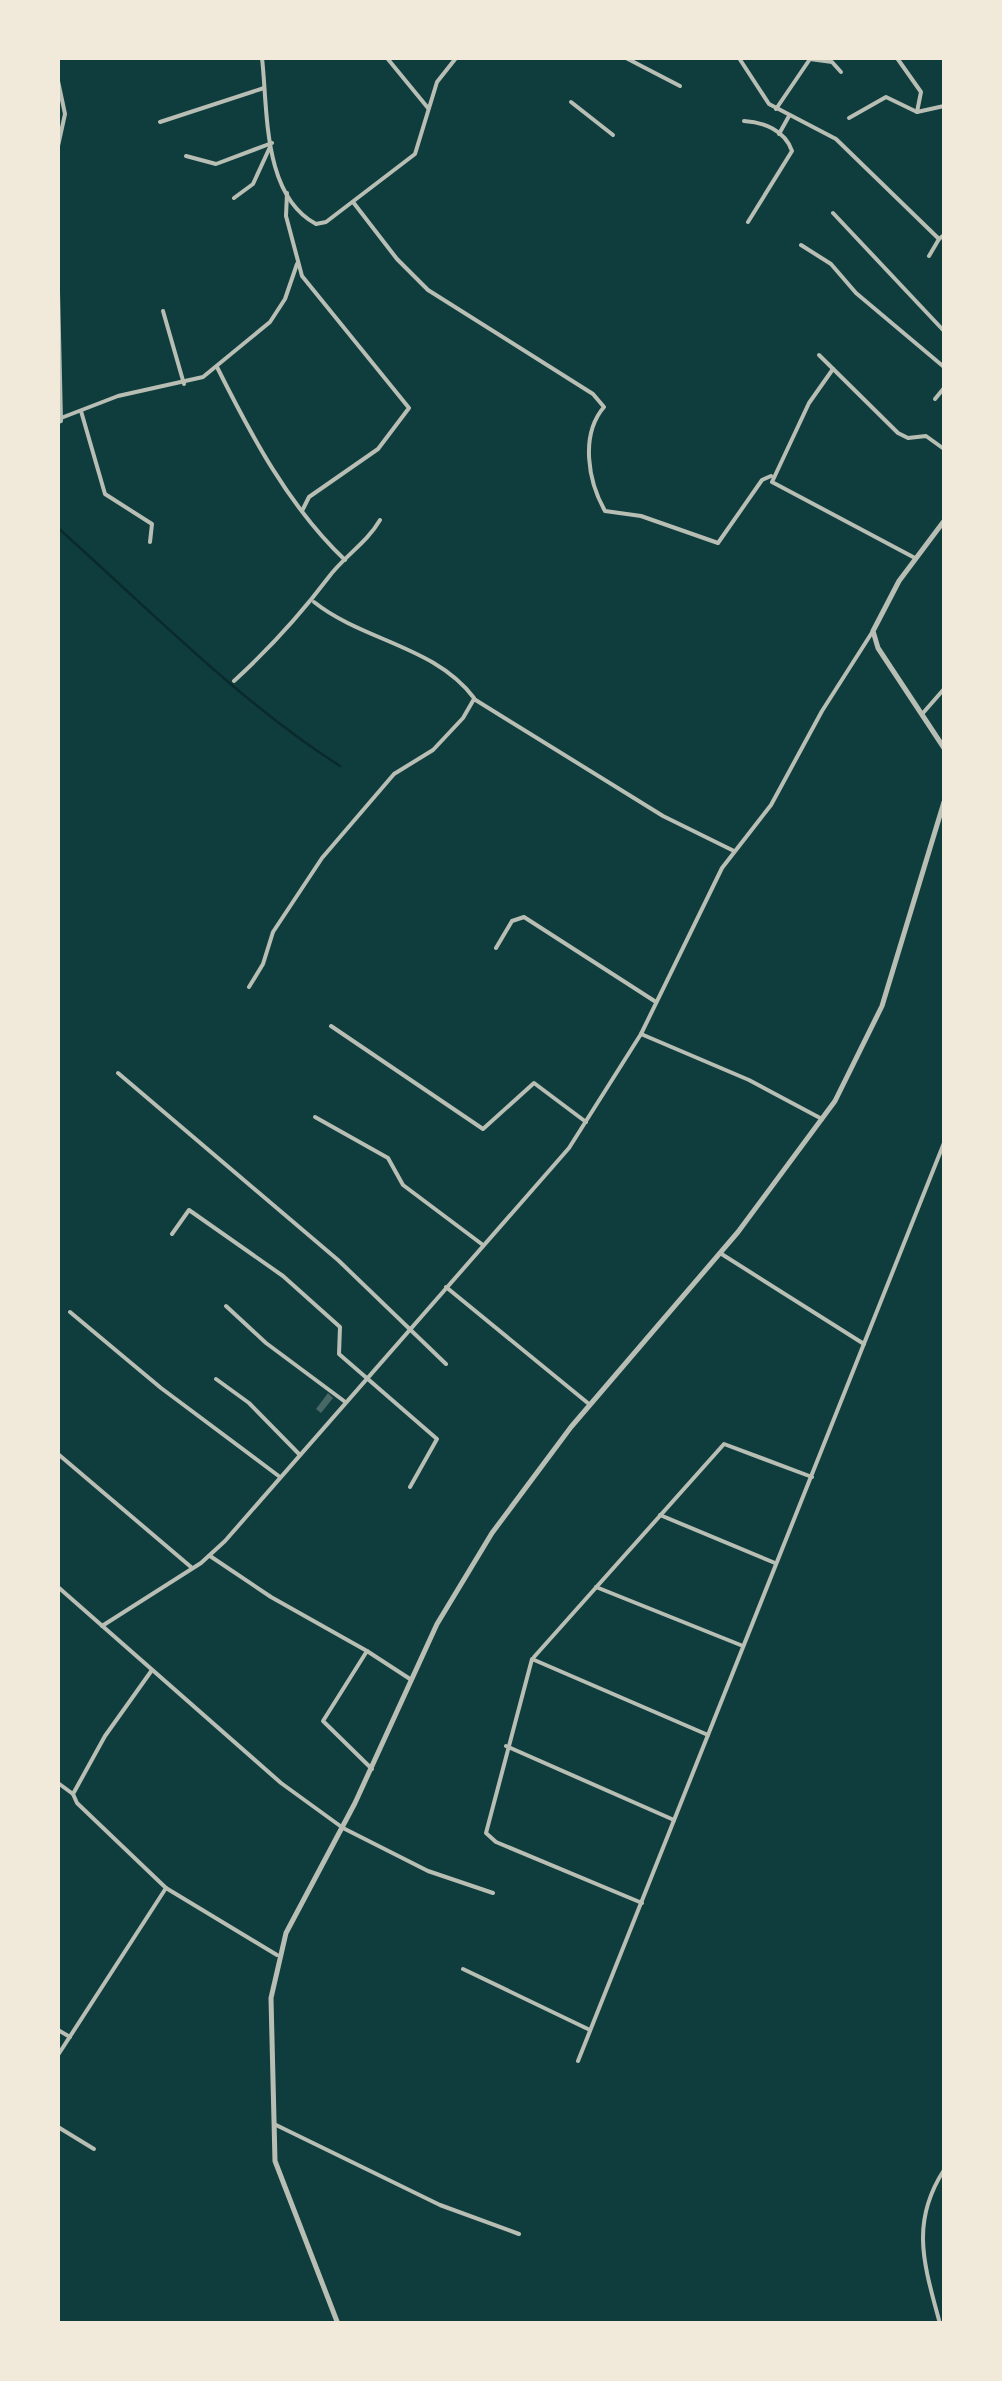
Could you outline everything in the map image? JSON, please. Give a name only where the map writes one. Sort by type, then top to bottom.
[{"type":"street","points":[[262,58],[272,143],[286,193],[286,216],[298,263],[313,290],[409,408],[378,450],[309,497],[303,509]]},
{"type":"street","points":[[387,58],[430,110]]},
{"type":"street","points":[[286,193],[316,224],[353,202],[415,154],[437,82],[456,58]]},
{"type":"street","points":[[626,58],[680,86]]},
{"type":"street","points":[[739,58],[762,96],[776,109],[836,140],[942,237],[929,256]]},
{"type":"street","points":[[897,58],[921,92],[917,112]]},
{"type":"street","points":[[776,109],[810,59],[832,62],[842,72]]},
{"type":"street","points":[[58,82],[65,114],[58,146]]},
{"type":"street","points":[[160,122],[264,88]]},
{"type":"street","points":[[849,118],[886,97],[917,112],[944,106]]},
{"type":"street","points":[[571,102],[613,135]]},
{"type":"street","points":[[779,134],[789,116]]},
{"type":"street","points":[[744,120],[763,122],[792,151],[748,222]]},
{"type":"street","points":[[186,156],[216,164],[272,143]]},
{"type":"street","points":[[234,198],[253,184],[272,143]]},
{"type":"street","points":[[353,202],[397,259],[428,290],[593,394],[604,407],[596,416],[588,446],[597,497],[605,511],[641,516],[718,544],[762,480],[771,476],[809,403],[833,369]]},
{"type":"street","points":[[833,213],[944,331]]},
{"type":"street","points":[[802,245],[831,264],[856,293],[944,368]]},
{"type":"street","points":[[58,291],[60,420],[118,396],[184,384],[216,367],[270,322],[286,299],[298,263]]},
{"type":"street","points":[[163,311],[184,384]]},
{"type":"street","points":[[819,355],[898,433],[937,440],[944,449]]},
{"type":"street","points":[[216,367],[236,410],[310,524],[344,560]]},
{"type":"street","points":[[934,399],[944,388]]},
{"type":"street","points":[[81,411],[100,487],[112,500],[152,524],[150,542]]},
{"type":"street","points":[[771,476],[778,488],[915,558]]},
{"type":"street","points":[[234,681],[314,602],[344,560],[368,540],[380,520]]},
{"type":"street","points":[[102,1626],[210,1556],[586,1122],[641,1034],[734,851],[771,806],[822,711],[915,558],[944,521]]},
{"type":"street","points":[[314,602],[342,625],[456,674],[474,698],[663,816],[734,851]]},
{"type":"street","points":[[873,631],[886,660],[944,748]]},
{"type":"street","points":[[923,713],[944,688]]},
{"type":"street","points":[[249,986],[263,964],[273,932],[322,858],[394,774],[432,750],[474,698]]},
{"type":"street","points":[[338,2324],[278,2170],[271,1998],[278,1955],[372,1769],[437,1624],[492,1533],[590,1404],[720,1253],[822,1119],[858,1059],[882,1006],[944,802]]},
{"type":"street","points":[[496,948],[512,921],[524,917],[656,1002]]},
{"type":"street","points":[[330,1026],[483,1129],[531,1083],[586,1122]]},
{"type":"street","points":[[641,1034],[750,1080],[822,1119]]},
{"type":"street","points":[[118,1072],[338,1260],[446,1364]]},
{"type":"street","points":[[316,1117],[388,1158],[403,1185],[483,1245]]},
{"type":"street","points":[[578,2061],[644,1904],[944,1143]]},
{"type":"street","points":[[172,1234],[189,1210],[255,1255],[340,1327],[343,1335],[337,1349],[437,1439],[410,1487]]},
{"type":"street","points":[[720,1253],[864,1344]]},
{"type":"street","points":[[446,1287],[590,1404]]},
{"type":"street","points":[[226,1306],[266,1343],[344,1401]]},
{"type":"street","points":[[70,1312],[161,1388],[280,1477]]},
{"type":"street","points":[[216,1379],[249,1403],[299,1454]]},
{"type":"street","points":[[644,1904],[489,1837],[484,1828],[532,1658],[724,1444],[812,1477]]},
{"type":"street","points":[[58,1454],[193,1568]]},
{"type":"street","points":[[660,1516],[776,1564]]},
{"type":"street","points":[[210,1556],[271,1598],[410,1679]]},
{"type":"street","points":[[58,1586],[281,1783],[343,1828],[428,1871],[493,1893]]},
{"type":"street","points":[[596,1587],[743,1646]]},
{"type":"street","points":[[366,1651],[322,1724],[372,1769]]},
{"type":"street","points":[[532,1658],[708,1735]]},
{"type":"street","points":[[73,1794],[106,1736],[152,1670]]},
{"type":"street","points":[[506,1746],[674,1820]]},
{"type":"street","points":[[58,1782],[73,1794],[91,1820],[166,1888],[278,1955]]},
{"type":"street","points":[[58,2055],[166,1888]]},
{"type":"street","points":[[463,1969],[590,2030]]},
{"type":"street","points":[[58,2030],[70,2037]]},
{"type":"street","points":[[274,2124],[440,2204],[519,2234]]},
{"type":"street","points":[[58,2127],[94,2149]]},
{"type":"street","points":[[940,2324],[920,2239],[928,2196],[944,2170]]},
{"type":"building","points":[[328,1393],[333,1398],[321,1413],[316,1409]]},
{"type":"waterway","points":[[58,528],[230,683],[340,766]]}]
